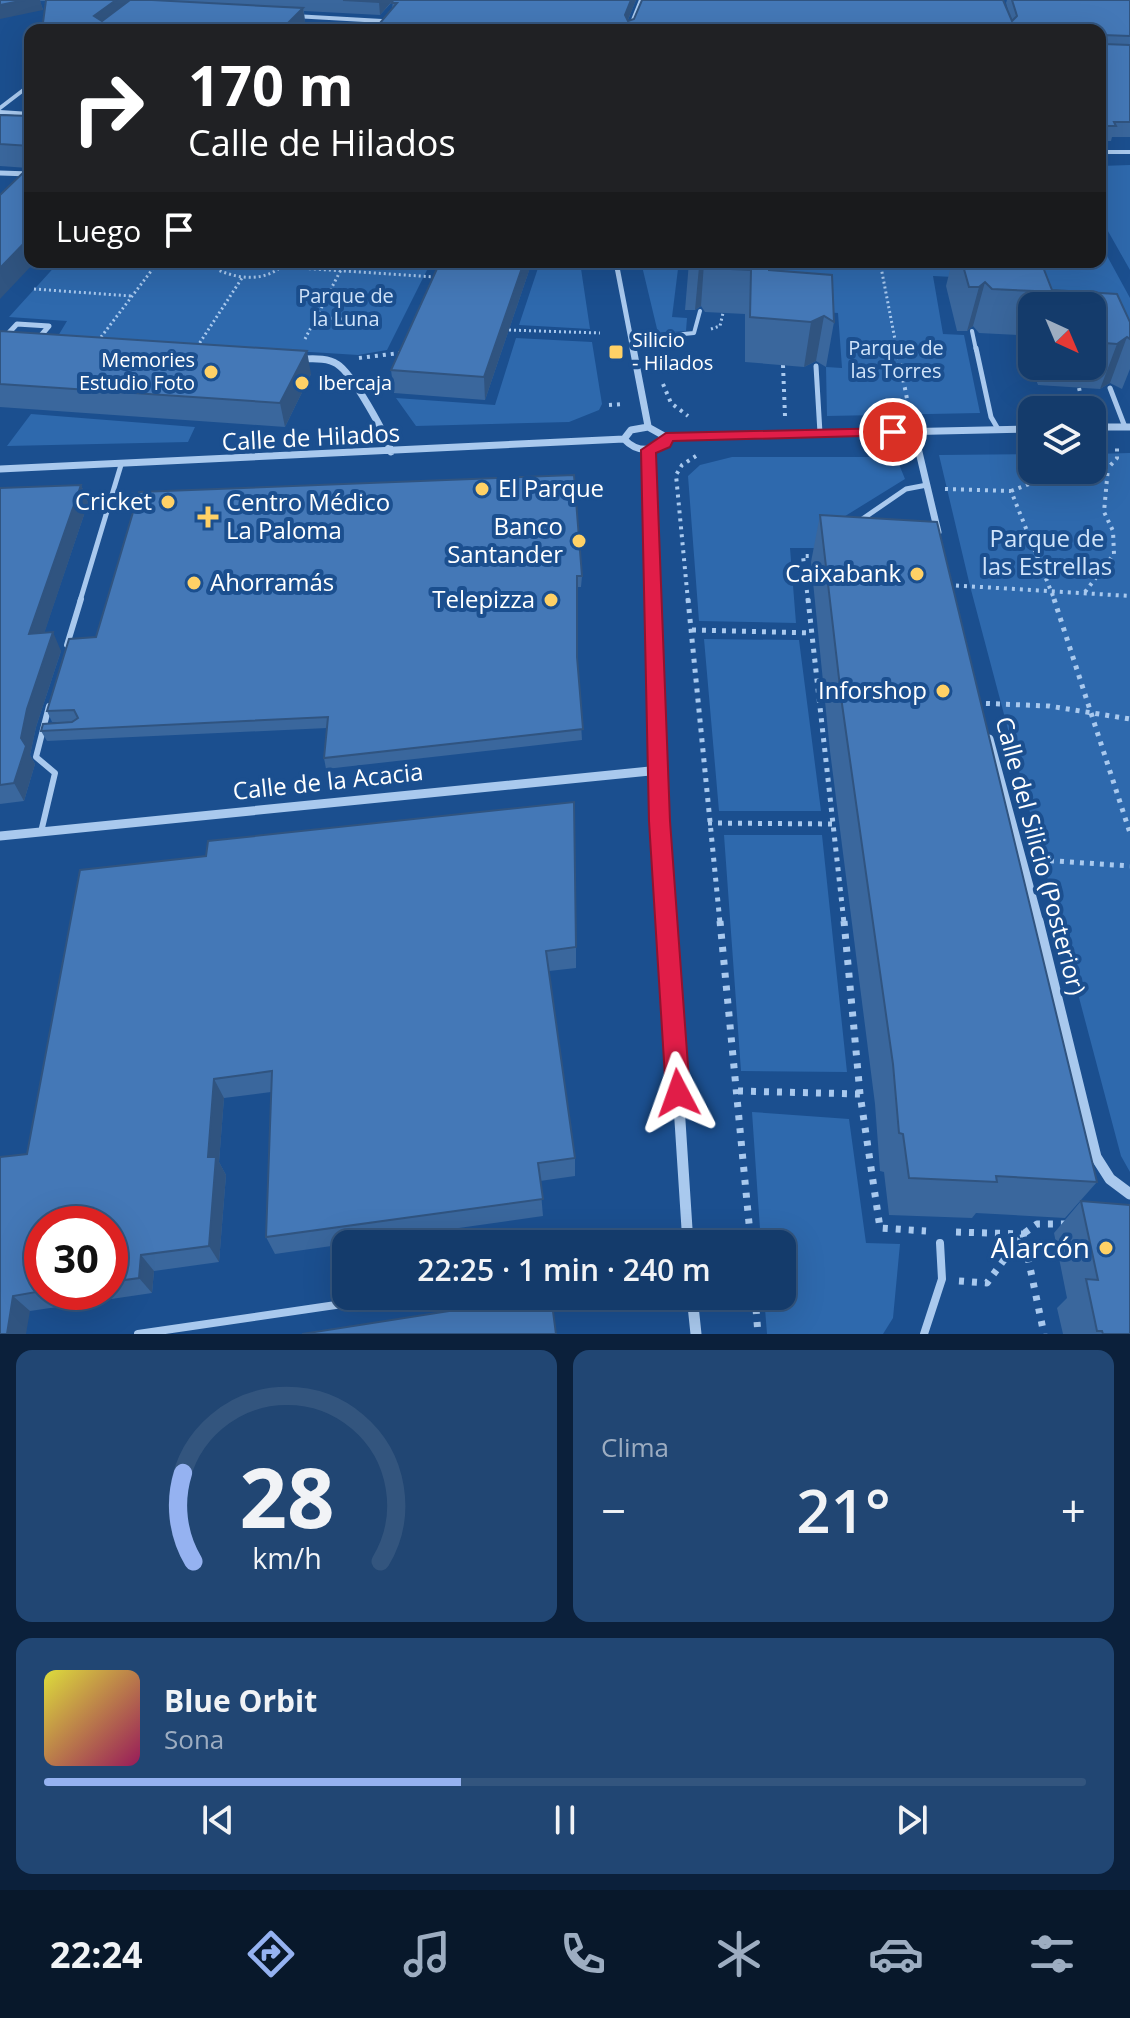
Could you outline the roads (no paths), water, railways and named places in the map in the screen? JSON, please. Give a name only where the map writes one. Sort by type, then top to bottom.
[{"type":"street","points":[[631,24],[641,0]]},
{"type":"street","points":[[379,24],[391,10]]},
{"type":"street","points":[[293,16],[382,21]]},
{"type":"street","points":[[0,110],[24,90]]},
{"type":"street","points":[[0,110],[24,113]]},
{"type":"street","points":[[1106,152],[1130,152]]},
{"type":"street","points":[[0,173],[24,175]]},
{"type":"street","points":[[20,185],[24,181]]},
{"type":"street","points":[[617,268],[648,426]]},
{"type":"street","points":[[37,340],[49,326],[17,324],[4,338],[51,341]]},
{"type":"street","points":[[294,359],[327,360],[340,365],[386,433],[391,452]]},
{"type":"street","points":[[666,437],[665,444],[648,450],[636,449],[624,439],[626,433],[635,427],[648,426],[666,437],[1018,429]]},
{"type":"street","points":[[1106,427],[1127,427]]},
{"type":"street","points":[[914,431],[941,544]]},
{"type":"street","name":"Calle de Hilados","points":[[0,469],[624,439]]},
{"type":"street","points":[[648,450],[660,821],[687,1230]]},
{"type":"street","name":"Calle del Silicio (Posterior)","points":[[986,731],[1023,859],[1096,1157],[1125,1192]]},
{"type":"street","name":"Calle de la Acacia","points":[[0,836],[660,770]]},
{"type":"street","points":[[693,1310],[696,1334]]},
{"type":"lane","points":[[632,339],[694,333],[700,311]]},
{"type":"lane","points":[[972,331],[991,417],[998,429]]},
{"type":"lane","points":[[816,366],[820,433]]},
{"type":"lane","points":[[1110,388],[1127,427]]},
{"type":"lane","points":[[64,656],[121,465]]},
{"type":"lane","points":[[849,528],[906,489],[927,486]]},
{"type":"lane","points":[[41,832],[55,773],[36,757],[51,700]]},
{"type":"lane","points":[[42,729],[54,728]]},
{"type":"lane","points":[[924,1334],[942,1279],[940,1243]]},
{"type":"lane","points":[[138,1334],[332,1306]]},
{"type":"place","name":"Silicio - Hilados","points":[[616,352]]},
{"type":"place","name":"Memories Estudio Foto","points":[[211,372]]},
{"type":"place","name":"Ibercaja","points":[[302,383]]},
{"type":"place","name":"El Parque","points":[[482,489]]},
{"type":"place","name":"Cricket","points":[[168,502]]},
{"type":"place","name":"Centro Médico La Paloma","points":[[208,517]]},
{"type":"place","name":"Banco Santander","points":[[579,541]]},
{"type":"place","name":"Caixabank","points":[[917,574]]},
{"type":"place","name":"Ahorramás","points":[[194,583]]},
{"type":"place","name":"Telepizza","points":[[551,600]]},
{"type":"place","name":"Inforshop","points":[[943,691]]},
{"type":"place","name":"Alarcón","points":[[1106,1248]]},
{"type":"park label","name":"Parque de la Luna","points":[[346,308]]},
{"type":"park label","name":"Parque de las Torres","points":[[896,360]]},
{"type":"park label","name":"Parque de las Estrellas","points":[[1047,553]]}]
